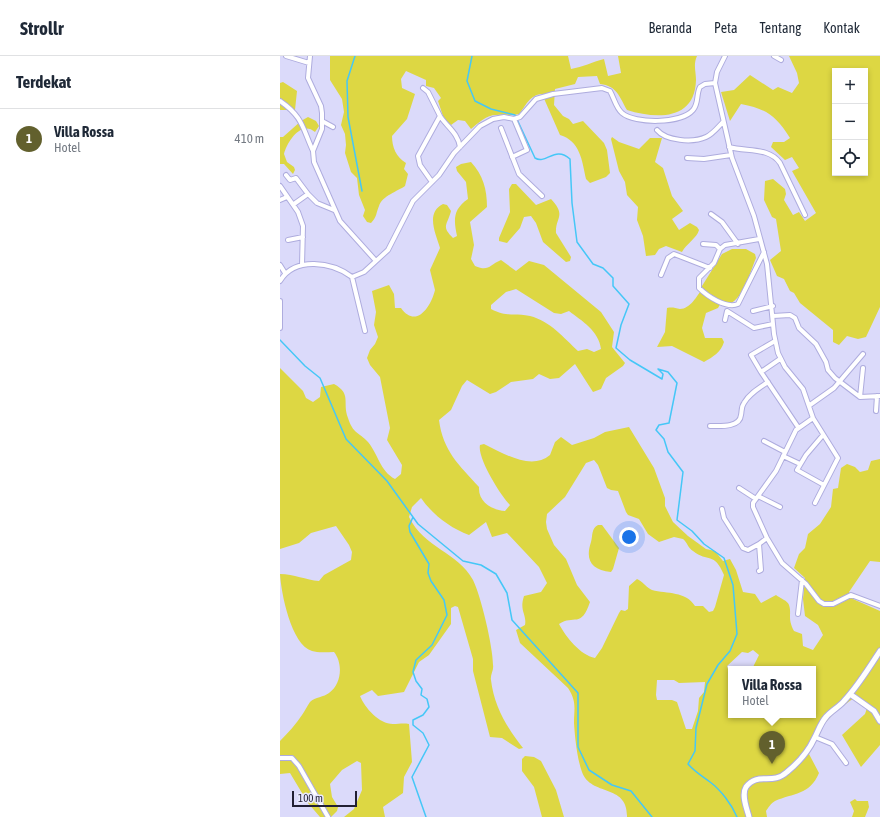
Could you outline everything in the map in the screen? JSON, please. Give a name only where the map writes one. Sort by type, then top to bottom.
[{"type":"street","points":[[286,56],[309,63]]},
{"type":"street","points":[[310,56],[308,78],[321,106],[322,121],[322,130],[313,152]]},
{"type":"street","points":[[725,56],[716,72],[715,83],[731,156],[752,209],[759,239],[764,252],[772,306],[775,341],[780,359],[803,389],[813,418],[838,458],[815,503]]},
{"type":"street","points":[[774,56],[781,60]]},
{"type":"street","points":[[352,277],[364,272],[391,246],[413,201],[432,182],[468,136],[486,121],[504,118],[517,118],[536,99],[553,94],[602,88],[610,91],[620,110],[632,119],[657,121],[677,119],[687,115],[693,110],[697,103],[700,87],[705,84],[715,83]]},
{"type":"street","points":[[422,88],[428,92],[445,124],[456,135],[460,147]]},
{"type":"street","points":[[280,101],[294,111],[300,119],[313,152],[314,162],[324,182],[334,210],[347,231],[376,261]]},
{"type":"street","points":[[432,182],[420,165],[418,156],[440,116]]},
{"type":"street","points":[[512,157],[527,150],[517,118]]},
{"type":"street","points":[[322,121],[333,127]]},
{"type":"street","points":[[657,130],[661,134],[677,139],[693,140],[707,137],[723,122]]},
{"type":"street","points":[[501,128],[519,174],[542,196]]},
{"type":"street","points":[[729,147],[749,151],[764,151],[775,157],[780,163],[805,215]]},
{"type":"street","points":[[687,158],[704,159],[731,156]]},
{"type":"street","points":[[286,175],[290,180],[296,178],[317,203],[334,210]]},
{"type":"street","points":[[280,186],[287,197],[294,204],[303,226],[302,265]]},
{"type":"street","points":[[294,204],[308,194]]},
{"type":"street","points":[[280,200],[287,197]]},
{"type":"street","points":[[711,214],[722,222],[738,244]]},
{"type":"street","points":[[288,240],[303,237]]},
{"type":"street","points":[[759,239],[738,244],[727,244],[720,249],[710,268],[699,278],[699,288],[719,301],[735,306],[740,302],[764,252]]},
{"type":"street","points":[[704,244],[716,245],[720,249]]},
{"type":"street","points":[[661,275],[668,258],[672,254],[678,254],[710,268]]},
{"type":"street","points":[[280,281],[285,273],[292,268],[302,265],[311,264],[337,268],[352,277],[365,331]]},
{"type":"street","points":[[280,265],[285,273]]},
{"type":"street","points":[[280,301],[280,328]]},
{"type":"street","points":[[725,320],[730,305]]},
{"type":"street","points":[[753,311],[772,306]]},
{"type":"street","points":[[727,311],[754,328],[773,324]]},
{"type":"street","points":[[773,316],[790,315],[795,318],[799,328],[816,344],[826,362],[828,370],[839,382],[860,397],[878,396],[876,411]]},
{"type":"street","points":[[775,341],[750,354],[798,427]]},
{"type":"street","points":[[810,406],[828,393],[863,354]]},
{"type":"street","points":[[761,372],[780,359]]},
{"type":"street","points":[[860,397],[863,368]]},
{"type":"street","points":[[710,426],[726,425],[738,422],[741,418],[742,407],[745,401],[754,391],[768,382]]},
{"type":"street","points":[[813,418],[798,427],[776,471],[757,497],[753,507],[767,538],[782,563],[802,580],[817,599],[824,604],[838,602],[851,595],[880,606]]},
{"type":"street","points":[[823,435],[800,464],[797,471],[824,486]]},
{"type":"street","points":[[764,441],[800,464]]},
{"type":"street","points":[[739,488],[780,507]]},
{"type":"street","points":[[722,509],[724,518],[743,548],[748,550],[767,538]]},
{"type":"street","points":[[759,544],[761,570],[759,571]]},
{"type":"street","points":[[798,614],[802,580]]},
{"type":"street","points":[[748,817],[744,796],[745,789],[748,785],[760,778],[776,780],[805,754],[815,737],[817,730],[826,718],[850,694],[880,651]]},
{"type":"street","points":[[850,694],[874,711],[880,721]]},
{"type":"street","points":[[815,737],[832,744],[846,763]]},
{"type":"street","points":[[280,758],[292,758],[300,766],[328,817]]},
{"type":"shaded area","points":[[330,56],[568,56],[571,69],[604,59],[608,76],[621,73],[618,56],[697,56],[695,62],[696,80],[694,93],[689,103],[681,110],[672,114],[650,115],[627,110],[617,92],[606,85],[600,84],[597,76],[578,77],[575,84],[555,89],[554,105],[563,116],[569,119],[573,124],[583,121],[604,143],[607,150],[610,173],[606,177],[590,183],[586,179],[579,152],[572,142],[560,135],[542,94],[534,96],[528,101],[519,114],[489,116],[471,129],[465,121],[458,120],[451,125],[445,122],[438,101],[441,98],[434,88],[426,86],[426,80],[406,71],[401,79],[402,88],[415,94],[407,119],[392,136],[395,151],[406,163],[404,169],[408,174],[405,186],[383,199],[371,223],[367,222],[363,216],[365,210],[359,195],[357,178],[351,172],[345,153],[345,134],[341,125],[344,112],[342,99],[330,80]]},
{"type":"shaded area","points":[[789,56],[880,56],[880,307],[866,337],[858,339],[847,336],[839,345],[833,342],[833,330],[800,303],[794,293],[790,291],[784,279],[777,276],[770,260],[781,251],[776,219],[772,217],[764,200],[765,181],[773,179],[785,189],[786,194],[784,200],[793,215],[799,212],[805,221],[816,213],[792,171],[799,168],[792,157],[785,160],[771,147],[773,142],[784,142],[790,138],[775,119],[758,108],[741,104],[730,121],[721,92],[734,90],[750,75],[773,90],[778,87],[792,93],[799,83],[797,73]]},
{"type":"shaded area","points":[[283,82],[297,91],[295,110],[280,110],[280,83]]},
{"type":"shaded area","points":[[308,117],[316,121],[319,126],[315,132],[310,129],[305,129],[295,134],[288,144],[284,154],[287,162],[294,167],[295,170],[293,174],[284,164],[280,164],[280,137],[283,137],[301,121]]},
{"type":"shaded area","points":[[612,137],[619,142],[639,149],[650,138],[662,138],[655,162],[663,168],[672,196],[683,211],[672,219],[679,230],[690,223],[699,230],[696,236],[682,252],[666,246],[659,249],[655,255],[646,256],[643,236],[637,220],[638,207],[627,195],[625,182],[619,171],[611,139]]},
{"type":"shaded area","points":[[471,162],[479,172],[484,183],[487,207],[470,222],[474,245],[471,259],[475,266],[486,268],[501,260],[516,271],[529,261],[544,265],[601,312],[614,332],[612,347],[625,363],[606,378],[601,389],[593,392],[575,364],[559,378],[550,379],[539,374],[533,379],[511,382],[496,392],[490,394],[467,380],[462,386],[451,410],[439,420],[441,431],[453,457],[479,487],[479,492],[483,501],[491,507],[505,511],[510,505],[501,494],[482,459],[480,445],[484,444],[517,459],[534,461],[550,455],[555,442],[561,437],[572,445],[594,438],[605,432],[629,427],[654,468],[665,498],[665,506],[673,522],[688,536],[706,549],[715,551],[723,561],[730,559],[736,570],[743,592],[755,594],[761,603],[776,595],[787,602],[790,608],[790,619],[794,631],[802,634],[803,646],[813,650],[823,635],[818,625],[805,616],[803,599],[805,578],[794,568],[799,554],[805,548],[808,534],[820,524],[831,507],[833,489],[838,488],[841,468],[847,464],[855,467],[860,472],[868,470],[871,461],[880,459],[880,562],[870,561],[849,592],[853,599],[880,611],[880,745],[861,767],[842,735],[865,714],[867,708],[854,698],[831,716],[821,729],[813,744],[809,754],[819,773],[811,786],[774,802],[766,811],[767,817],[627,817],[626,806],[622,799],[616,794],[593,785],[587,780],[582,772],[576,741],[574,701],[568,688],[520,643],[516,630],[525,625],[522,605],[524,596],[541,592],[547,583],[539,567],[507,533],[492,537],[486,522],[469,535],[455,529],[442,520],[430,510],[421,498],[412,507],[409,517],[423,536],[459,563],[473,580],[483,609],[489,634],[493,667],[491,678],[495,699],[507,725],[523,748],[519,749],[502,738],[490,737],[473,671],[473,659],[458,607],[455,606],[451,608],[451,624],[429,655],[419,662],[404,692],[378,696],[372,690],[360,696],[369,710],[383,721],[393,724],[409,724],[412,762],[404,777],[403,793],[383,807],[385,817],[344,817],[354,809],[362,790],[361,763],[357,761],[342,770],[330,784],[332,797],[338,807],[337,811],[331,817],[320,817],[308,803],[290,773],[280,774],[280,741],[297,722],[310,702],[327,694],[333,689],[339,679],[340,667],[334,652],[312,651],[305,647],[298,639],[288,617],[282,593],[280,574],[319,581],[324,575],[351,560],[352,552],[336,526],[311,533],[299,543],[280,549],[280,368],[303,391],[306,398],[313,402],[320,397],[321,387],[334,384],[340,388],[345,395],[346,412],[352,427],[368,442],[390,476],[395,479],[401,474],[402,465],[387,440],[390,428],[380,377],[370,365],[367,358],[378,337],[374,325],[376,312],[372,291],[389,285],[394,294],[395,308],[401,308],[407,314],[412,316],[417,316],[426,309],[435,290],[430,270],[440,248],[434,230],[434,213],[443,204],[447,205],[451,211],[446,228],[453,238],[457,236],[455,216],[459,207],[468,199],[466,182],[457,171],[456,167],[461,164]],"holes":[[[516,289],[554,313],[561,314],[569,311],[589,327],[597,337],[601,349],[594,352],[587,349],[578,351],[556,330],[537,318],[524,315],[507,314],[491,309],[491,305],[506,292]],[[594,460],[598,465],[607,488],[618,491],[628,515],[639,519],[648,534],[659,542],[674,537],[683,539],[693,551],[714,560],[724,575],[715,607],[713,611],[709,612],[703,606],[695,606],[691,601],[681,595],[652,590],[637,579],[629,586],[628,609],[625,611],[621,610],[602,648],[595,658],[579,649],[565,634],[559,624],[564,621],[580,618],[587,610],[590,602],[577,585],[566,559],[554,545],[547,529],[546,522],[547,514],[565,497],[586,463]],[[657,680],[674,680],[679,683],[705,682],[704,692],[699,698],[698,711],[692,729],[686,729],[677,702],[672,700],[657,700]]]},
{"type":"shaded area","points":[[512,184],[516,184],[536,205],[551,199],[556,205],[559,216],[556,233],[571,257],[570,261],[566,262],[543,242],[536,223],[531,216],[524,217],[520,228],[507,243],[499,241],[510,212],[509,189]]},
{"type":"shaded area","points":[[732,249],[746,249],[755,254],[756,258],[746,284],[739,296],[729,304],[722,301],[718,308],[706,313],[702,328],[705,338],[722,338],[724,342],[721,349],[704,362],[672,346],[657,347],[665,332],[667,308],[680,309],[690,305],[702,289],[702,286],[722,254]]},
{"type":"shaded area","points":[[598,525],[602,525],[619,548],[611,572],[599,569],[591,563],[589,559],[589,548],[594,528]]},
{"type":"shaded area","points":[[525,756],[534,757],[541,761],[556,790],[564,817],[542,817],[534,787],[522,771],[522,759]]},
{"type":"shaded area","points":[[855,799],[857,801],[868,801],[869,807],[865,817],[852,817],[854,811],[850,802]]},
{"type":"waterway","points":[[355,56],[347,81],[348,117],[362,191]]},
{"type":"waterway","points":[[472,56],[467,81],[475,101],[491,109],[515,115],[535,158],[543,159],[555,154],[560,154],[565,155],[570,159],[572,203],[577,242],[593,264],[603,268],[613,278],[613,286],[629,304],[621,325],[616,348],[630,360],[662,379],[663,374],[658,369],[668,372],[677,383],[669,423],[659,425],[656,430],[664,439],[668,452],[683,472],[677,520],[692,531],[704,544],[724,558],[733,585],[737,634],[730,651],[718,665],[707,684],[696,728],[695,751],[688,764],[722,793],[737,817]]},
{"type":"waterway","points":[[280,340],[305,366],[320,378],[346,439],[387,481],[418,524],[463,561],[481,565],[496,574],[507,593],[512,620],[578,693],[578,747],[589,770],[612,785],[631,791],[652,817]]},
{"type":"waterway","points":[[413,517],[409,526],[410,532],[429,564],[428,573],[431,581],[444,600],[447,615],[432,645],[416,660],[413,672],[416,681],[422,689],[421,695],[427,699],[429,707],[423,715],[413,720],[413,725],[423,733],[429,745],[412,777],[426,817]]},
{"type":"place","name":"Villa Rossa","points":[[772,764]]}]
